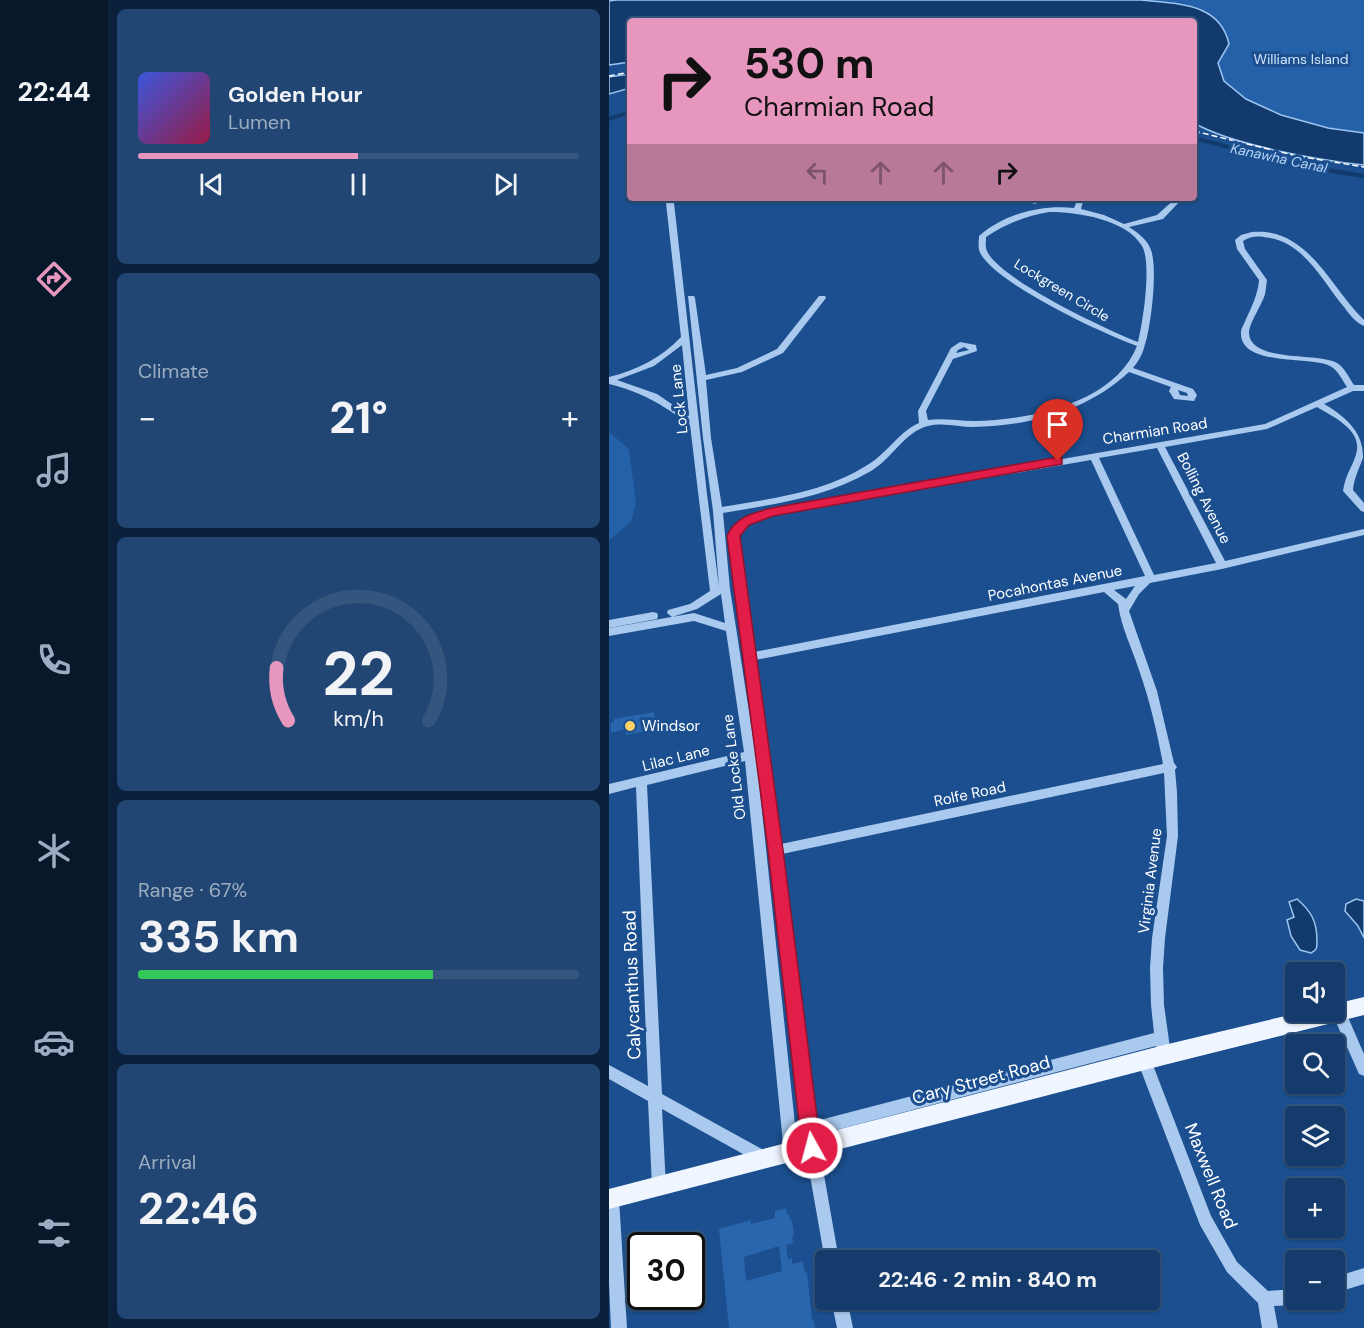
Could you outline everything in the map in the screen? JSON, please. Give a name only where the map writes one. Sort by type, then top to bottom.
[{"type":"main road","name":"Cary Street Road","points":[[1345,1011],[1364,1005]]},
{"type":"main road","name":"Cary Street Road","points":[[610,1199],[791,1153],[810,1139],[1145,1060],[1163,1046],[1291,1022]]},
{"type":"street","points":[[1034,201],[1041,210]]},
{"type":"street","points":[[1077,210],[1080,201]]},
{"type":"street","points":[[1123,226],[1160,217],[1177,201]]},
{"type":"street","name":"Lock Lane","points":[[670,203],[686,337],[693,423],[702,439],[720,590]]},
{"type":"street","name":"Lockgreen Circle","points":[[924,424],[985,423],[1060,410],[1103,389],[1128,369],[1140,345],[1145,334],[1150,263],[1148,250],[1142,241],[1123,226],[1077,210],[1041,210],[1010,219],[983,236],[981,243],[985,254],[1023,286],[1103,331],[1140,345]]},
{"type":"street","points":[[1351,388],[1339,368],[1330,363],[1271,355],[1258,351],[1245,339],[1245,332],[1262,292],[1263,280],[1241,249],[1238,242],[1240,238],[1265,234],[1283,239],[1298,248],[1314,263],[1345,306],[1364,324]]},
{"type":"street","name":"Old Locke Lane","points":[[691,298],[702,378],[702,439],[718,511],[720,590],[732,628],[750,755],[791,1153]]},
{"type":"street","points":[[702,378],[739,370],[780,351],[822,298]]},
{"type":"street","points":[[609,380],[639,371],[658,362],[672,352],[686,337]]},
{"type":"street","points":[[718,511],[831,489],[881,461],[909,433],[924,424],[923,411],[952,357]]},
{"type":"street","points":[[1128,369],[1176,386]]},
{"type":"street","points":[[609,380],[662,399],[693,423]]},
{"type":"street","name":"Charmian Road","points":[[750,657],[733,536],[736,529],[745,522],[772,512],[1267,426],[1351,388],[1364,388]]},
{"type":"street","points":[[1318,404],[1357,430],[1362,437],[1363,449],[1349,477],[1348,491],[1364,509]]},
{"type":"street","name":"Bolling Avenue","points":[[1159,444],[1222,565]]},
{"type":"street","points":[[1092,455],[1149,580],[1135,591],[1125,609]]},
{"type":"street","name":"Pocahontas Avenue","points":[[750,657],[1107,589],[1364,532]]},
{"type":"street","name":"Virginia Avenue","points":[[1107,589],[1120,598],[1125,609],[1125,617],[1158,708],[1171,767],[1171,855],[1157,954],[1156,999],[1163,1046]]},
{"type":"street","points":[[609,624],[686,611],[720,590]]},
{"type":"street","points":[[609,632],[694,617],[732,628]]},
{"type":"street","points":[[750,657],[776,850],[810,1139],[830,1250]]},
{"type":"street","name":"Lilac Lane","points":[[609,789],[750,755]]},
{"type":"street","name":"Rolfe Road","points":[[776,850],[1171,767]]},
{"type":"street","name":"Calycanthus Road","points":[[641,782],[659,1187]]},
{"type":"street","points":[[1343,1022],[1364,1069]]},
{"type":"street","points":[[810,1139],[1163,1046]]},
{"type":"street","name":"Maxwell Road","points":[[1145,1060],[1205,1220],[1232,1267],[1265,1299]]},
{"type":"street","points":[[609,1072],[767,1160]]},
{"type":"street","points":[[610,1199],[619,1328]]},
{"type":"street","points":[[1345,1282],[1364,1276]]},
{"type":"street","points":[[1270,1328],[1265,1299],[1285,1298]]},
{"type":"street","points":[[841,1310],[845,1328]]},
{"type":"green space","name":"Williams Island","points":[[1141,0],[1364,0],[1364,133],[1297,121],[1251,102],[1226,83],[1220,73],[1217,20],[1182,3]]},
{"type":"green space","points":[[609,432],[629,449],[636,503],[631,522],[609,540]]},
{"type":"shaded area","points":[[1141,0],[1182,5],[1206,13],[1224,30],[1229,44],[1218,63],[1224,81],[1246,99],[1281,115],[1328,128],[1364,133],[1364,165],[1253,145],[1197,124],[1197,18],[627,18],[627,62],[609,65],[609,1]]},
{"type":"shaded area","points":[[627,74],[627,89],[609,94],[609,77]]},
{"type":"shaded area","points":[[1297,899],[1310,913],[1315,923],[1317,945],[1316,950],[1311,953],[1300,950],[1291,936],[1287,920],[1294,917],[1289,902]]},
{"type":"shaded area","points":[[1356,899],[1364,901],[1364,938],[1358,926],[1345,911],[1346,904]]},
{"type":"building","name":"Windsor","points":[[654,712],[655,718],[649,719],[651,730],[626,735],[625,729],[611,733],[611,723],[614,719]]},
{"type":"building","points":[[786,1208],[787,1215],[789,1214],[792,1220],[794,1236],[792,1237],[793,1243],[786,1245],[788,1259],[792,1258],[792,1264],[803,1261],[805,1273],[807,1272],[812,1321],[814,1320],[815,1328],[729,1328],[719,1229],[751,1220],[751,1224],[775,1218],[775,1211]],"holes":[[[779,1246],[782,1271],[746,1281],[744,1257]]]},
{"type":"waterway","name":"Kanawha Canal","points":[[609,119],[627,113]]},
{"type":"waterway","name":"Kanawha Canal","points":[[1197,139],[1299,165],[1364,176]]},
{"type":"railway","points":[[609,76],[627,73]]},
{"type":"railway","points":[[1197,132],[1297,156],[1364,167]]},
{"type":"place","name":"Windsor","points":[[630,726]]},
{"type":"route","points":[[812,1148],[776,850],[733,536],[741,524],[772,512],[1058,461]]}]
